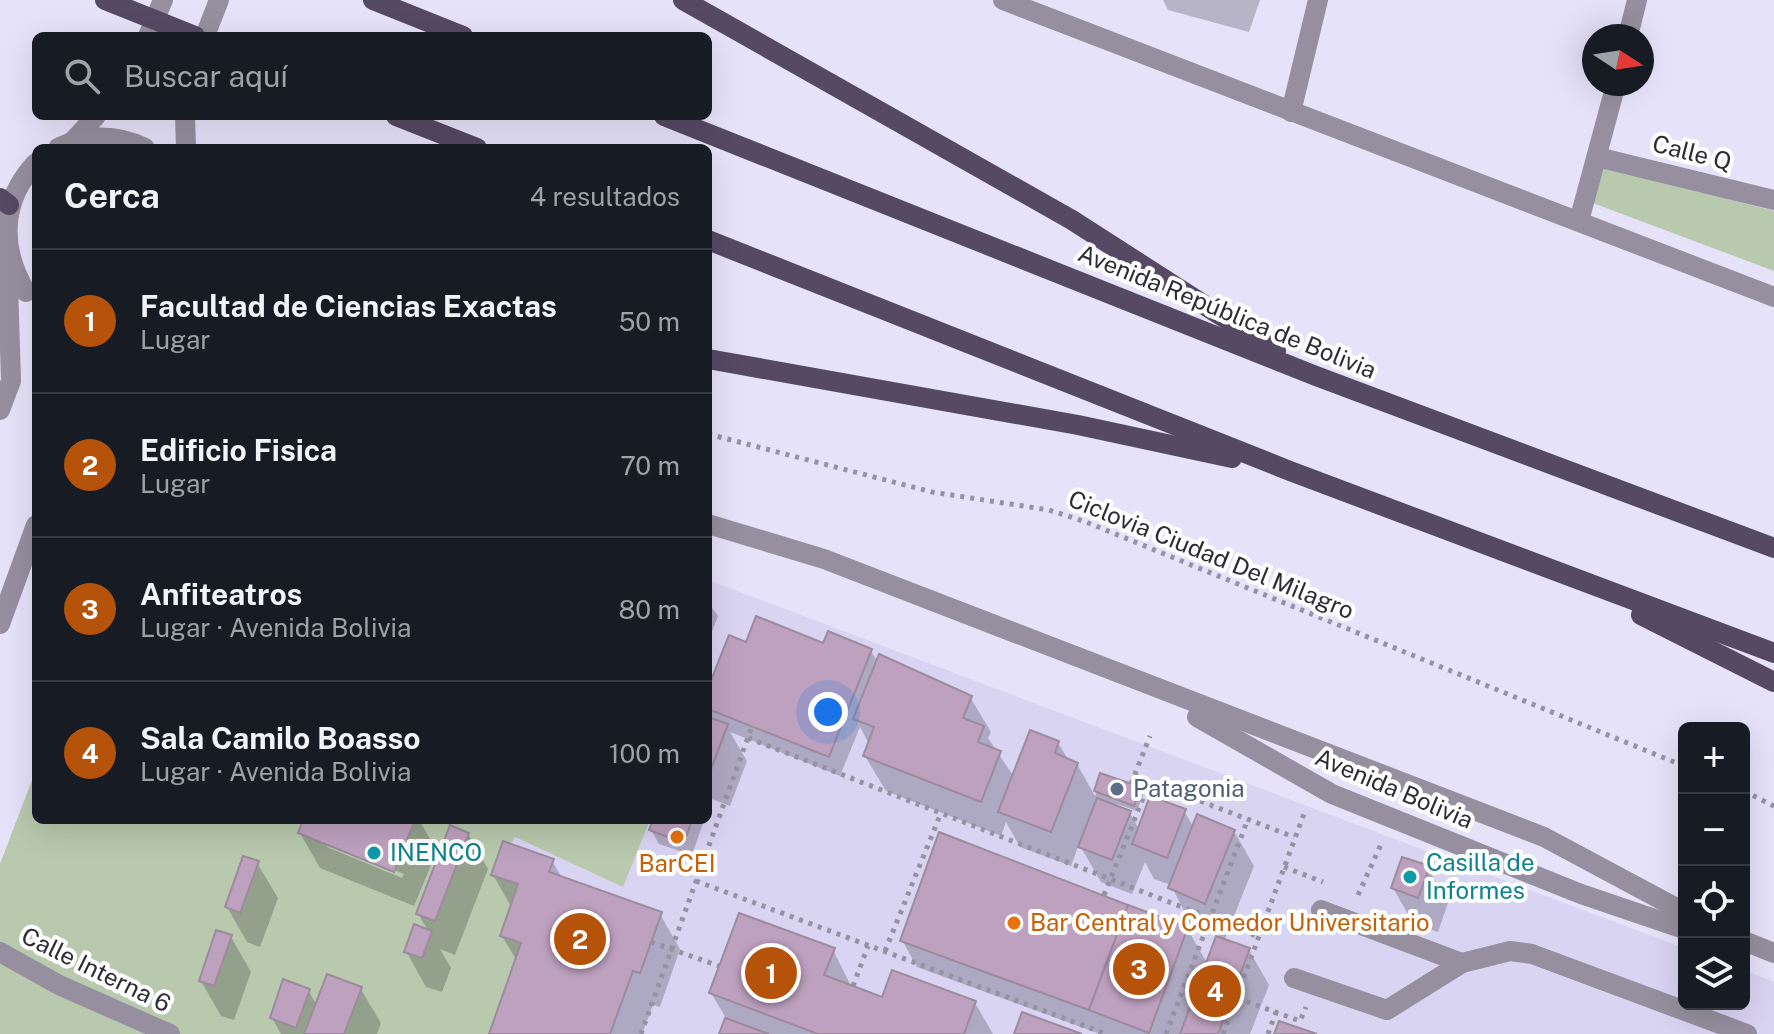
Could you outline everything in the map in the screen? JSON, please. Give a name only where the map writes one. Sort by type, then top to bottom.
[{"type":"main road","points":[[105,0],[185,32]]},
{"type":"main road","points":[[373,0],[453,32]]},
{"type":"main road","points":[[683,0],[1072,220],[1316,376]]},
{"type":"main road","points":[[406,120],[467,144]]},
{"type":"main road","name":"Avenida República de Bolivia","points":[[674,120],[1316,376],[1774,548]]},
{"type":"main road","points":[[712,242],[1290,471],[1774,653]]},
{"type":"main road","points":[[712,360],[1078,425],[1290,471]]},
{"type":"main road","points":[[1700,520],[1774,539]]},
{"type":"main road","points":[[1555,571],[1774,682]]},
{"type":"street","points":[[150,32],[163,0]]},
{"type":"street","points":[[207,32],[219,0]]},
{"type":"street","points":[[1003,0],[1774,297]]},
{"type":"street","points":[[1291,112],[1318,0]]},
{"type":"street","points":[[1631,24],[1637,0]]},
{"type":"street","points":[[1579,221],[1613,96]]},
{"type":"street","points":[[66,144],[92,120]]},
{"type":"street","points":[[185,120],[186,144]]},
{"type":"street","points":[[66,144],[108,137],[132,144]]},
{"type":"street","name":"Calle Q","points":[[1597,157],[1774,200]]},
{"type":"street","points":[[0,410],[11,381],[3,280],[7,252],[4,212],[23,177],[32,167]]},
{"type":"street","points":[[7,252],[31,297]]},
{"type":"street","points":[[3,280],[31,297]]},
{"type":"street","name":"Avenida Bolivia","points":[[712,525],[824,559],[1568,847],[1678,909]]},
{"type":"street","points":[[0,624],[32,536]]},
{"type":"street","name":"Avenida Bolivia","points":[[1097,666],[1222,730],[1332,794],[1581,894],[1678,927]]},
{"type":"street","points":[[1321,910],[1462,963]]},
{"type":"street","points":[[1750,946],[1774,954]]},
{"type":"street","points":[[1294,978],[1387,1010],[1462,963],[1510,951],[1532,954],[1747,1034]]},
{"type":"street","name":"Calle Interna 6","points":[[0,952],[59,985],[170,1034]]},
{"type":"path","name":"Ciclovia Ciudad Del Milagro","points":[[712,435],[932,492],[1049,510],[1086,522],[1678,764]]},
{"type":"path","points":[[641,1034],[752,726]]},
{"type":"path","points":[[1131,784],[1150,736]]},
{"type":"path","points":[[748,738],[1259,937]]},
{"type":"path","points":[[1135,776],[1295,837]]},
{"type":"path","points":[[1104,895],[1150,781]]},
{"type":"path","points":[[1750,794],[1774,806]]},
{"type":"path","points":[[1223,1034],[1305,811]]},
{"type":"path","points":[[885,951],[941,813]]},
{"type":"path","points":[[1166,1034],[1248,819]]},
{"type":"path","points":[[1346,890],[1359,895],[1382,841]]},
{"type":"path","points":[[1284,867],[1334,886]]},
{"type":"path","points":[[696,881],[1106,1034]]},
{"type":"path","points":[[651,942],[719,966]]},
{"type":"path","points":[[853,986],[868,945]]},
{"type":"path","points":[[1237,998],[1300,1021],[1314,985]]},
{"type":"path","points":[[1268,1034],[1276,1012]]},
{"type":"shaded area","points":[[712,582],[1678,946],[1678,1010],[1750,1010],[1750,972],[1774,982],[1774,1034],[0,1034],[0,864],[32,780],[32,824],[712,824]]},
{"type":"green space","points":[[1602,166],[1774,211],[1774,271],[1590,202]]},
{"type":"green space","points":[[32,780],[32,824],[648,824],[623,887],[515,837],[491,875],[518,884],[500,936],[521,943],[489,1034],[0,1034],[0,864]]},
{"type":"building","points":[[756,616],[823,643],[828,631],[872,649],[829,757],[712,711],[712,678],[729,635],[746,642]]},
{"type":"building","points":[[879,654],[972,696],[963,718],[984,726],[978,742],[1001,751],[981,802],[863,756],[874,727],[853,719]]},
{"type":"building","points":[[712,718],[728,724],[712,767]]},
{"type":"building","points":[[1030,730],[1059,741],[1055,753],[1078,763],[1051,832],[998,812]]},
{"type":"building","name":"Patagonia","points":[[1100,773],[1141,787],[1134,806],[1094,791]]},
{"type":"building","points":[[1150,796],[1186,809],[1167,858],[1132,844]]},
{"type":"building","points":[[1097,798],[1131,811],[1112,860],[1078,847]]},
{"type":"building","points":[[1197,814],[1235,830],[1205,904],[1168,888]]},
{"type":"building","name":"INENCO","points":[[301,824],[413,824],[394,872],[298,833]]},
{"type":"building","name":"BarCEI","points":[[651,824],[691,824],[684,843],[649,830]]},
{"type":"building","name":"INENCO","points":[[450,825],[469,833],[435,921],[416,914]]},
{"type":"building","name":"Bar Central y Comedor Universitario","points":[[939,832],[1128,905],[1089,1010],[900,941]]},
{"type":"building","points":[[503,841],[554,859],[549,872],[662,912],[640,973],[633,971],[610,1034],[489,1034],[521,943],[500,936],[518,884],[491,875]]},
{"type":"building","points":[[243,856],[259,861],[240,913],[225,907]]},
{"type":"building","name":"Casilla de Informes","points":[[1402,857],[1430,866],[1418,898],[1391,888]]},
{"type":"building","points":[[1128,905],[1188,927],[1149,1033],[1089,1010]]},
{"type":"building","points":[[739,913],[835,948],[824,975],[882,997],[892,970],[976,1001],[964,1034],[818,1034],[709,993]]},
{"type":"building","name":"INENCO","points":[[414,924],[432,931],[422,958],[404,952]]},
{"type":"building","points":[[216,930],[232,935],[214,986],[199,981]]},
{"type":"building","points":[[1216,936],[1250,948],[1218,1034],[1180,1034]]},
{"type":"building","points":[[327,974],[362,987],[344,1034],[304,1034]]},
{"type":"building","points":[[283,979],[310,989],[296,1028],[270,1018]]},
{"type":"building","points":[[1022,1012],[1082,1034],[1014,1034]]},
{"type":"building","points":[[725,1018],[769,1034],[719,1034]]},
{"type":"building","points":[[1279,1021],[1317,1034],[1274,1034]]},
{"type":"place","name":"Patagonia","points":[[1117,789]]},
{"type":"place","name":"BarCEI","points":[[677,837]]},
{"type":"place","name":"INENCO","points":[[374,853]]},
{"type":"place","name":"Casilla de Informes","points":[[1410,877]]},
{"type":"place","name":"Bar Central y Comedor Universitario","points":[[1014,923]]},
{"type":"place","name":"Edificio Fisica","points":[[580,939]]},
{"type":"place","name":"Anfiteatros","points":[[1139,969]]},
{"type":"place","name":"Facultad de Ciencias Exactas","points":[[771,973]]},
{"type":"place","name":"Sala Camilo Boasso","points":[[1215,991]]}]
